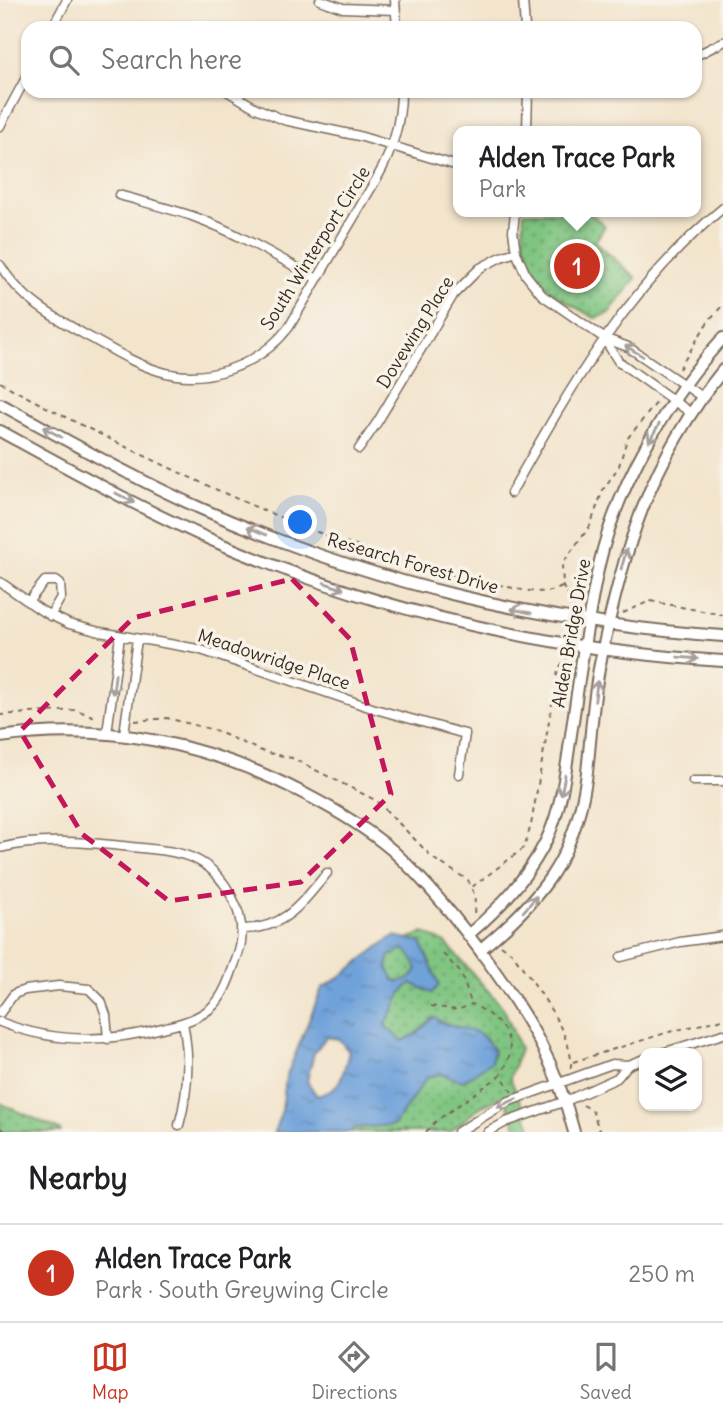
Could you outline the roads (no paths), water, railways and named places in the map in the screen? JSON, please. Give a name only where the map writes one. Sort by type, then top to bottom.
[{"type":"street","points":[[56,21],[67,0]]},
{"type":"street","points":[[320,0],[343,8],[395,10]]},
{"type":"street","points":[[395,0],[396,21]]},
{"type":"street","points":[[523,0],[524,21]]},
{"type":"street","points":[[702,52],[723,42]]},
{"type":"street","points":[[0,126],[21,87]]},
{"type":"street","points":[[239,98],[284,120],[359,136],[453,165]]},
{"type":"street","name":"South Winterport Circle","points":[[0,265],[27,299],[50,316],[148,367],[175,375],[188,375],[239,366],[272,346],[289,327],[381,170],[398,121],[400,98]]},
{"type":"street","points":[[527,126],[528,98]]},
{"type":"street","points":[[119,195],[191,216],[220,228],[317,279]]},
{"type":"street","points":[[511,493],[567,394],[604,338],[670,258],[723,208]]},
{"type":"street","points":[[514,217],[516,253],[526,275],[542,295],[604,338],[628,347],[702,397]]},
{"type":"street","name":"Dovewing Place","points":[[359,449],[454,294],[480,268],[516,253]]},
{"type":"street","points":[[604,338],[618,361],[691,413]]},
{"type":"street","name":"Alden Bridge Drive","points":[[468,935],[498,910],[525,876],[547,839],[564,780],[584,645],[600,562],[615,516],[644,452],[673,400],[723,338]]},
{"type":"street","name":"Alden Bridge Drive","points":[[480,950],[514,923],[544,888],[567,848],[586,781],[603,648],[622,566],[636,522],[652,483],[691,413],[723,370]]},
{"type":"street","name":"Research Forest Drive","points":[[0,404],[178,498],[300,549],[454,596],[534,614],[589,617],[609,626],[723,636]]},
{"type":"street","points":[[0,431],[165,519],[291,572],[370,598],[448,620],[528,637],[723,661]]},
{"type":"street","points":[[28,602],[45,582],[57,581],[60,584],[61,597],[50,616]]},
{"type":"street","name":"Meadowridge Place","points":[[0,582],[50,616],[69,624],[198,649],[375,709],[465,734],[459,774]]},
{"type":"street","points":[[107,733],[120,636]]},
{"type":"street","points":[[124,734],[137,639]]},
{"type":"street","points":[[0,737],[77,731],[124,734],[183,745],[281,781],[338,812],[391,850],[422,879],[480,950],[536,1031],[560,1084],[574,1132]]},
{"type":"street","points":[[693,781],[723,781]]},
{"type":"street","points":[[0,848],[43,843],[84,843],[187,856],[209,868],[226,887],[241,929],[241,944],[221,996],[214,1005],[196,1018],[132,1036],[94,1040],[47,1036],[16,1029],[0,1022]]},
{"type":"street","points":[[241,929],[257,930],[282,920],[299,906],[327,873]]},
{"type":"street","points":[[621,957],[680,942],[723,936]]},
{"type":"street","points":[[0,1013],[14,994],[25,990],[59,986],[89,989],[101,1001],[106,1015],[108,1039]]},
{"type":"street","points":[[179,1125],[188,1077],[188,1049],[183,1023]]},
{"type":"street","points":[[678,1048],[723,1034]]},
{"type":"street","points":[[458,1132],[486,1113],[515,1099],[612,1064],[628,1065],[639,1061]]},
{"type":"street","points":[[488,1132],[617,1078],[628,1065]]},
{"type":"water","points":[[395,936],[421,942],[439,985],[432,993],[411,983],[402,992],[385,1026],[403,1041],[416,1034],[434,1017],[481,1034],[494,1050],[491,1062],[463,1081],[440,1074],[427,1077],[394,1125],[354,1128],[351,1132],[274,1132],[282,1110],[286,1077],[322,988],[342,976]],"holes":[[[403,949],[410,954],[417,969],[411,978],[399,982],[393,979],[387,967],[389,957]],[[326,1037],[339,1039],[349,1052],[337,1085],[317,1096],[307,1081],[314,1053]]]},
{"type":"place","name":"Alden Trace Park","points":[[577,266]]}]
